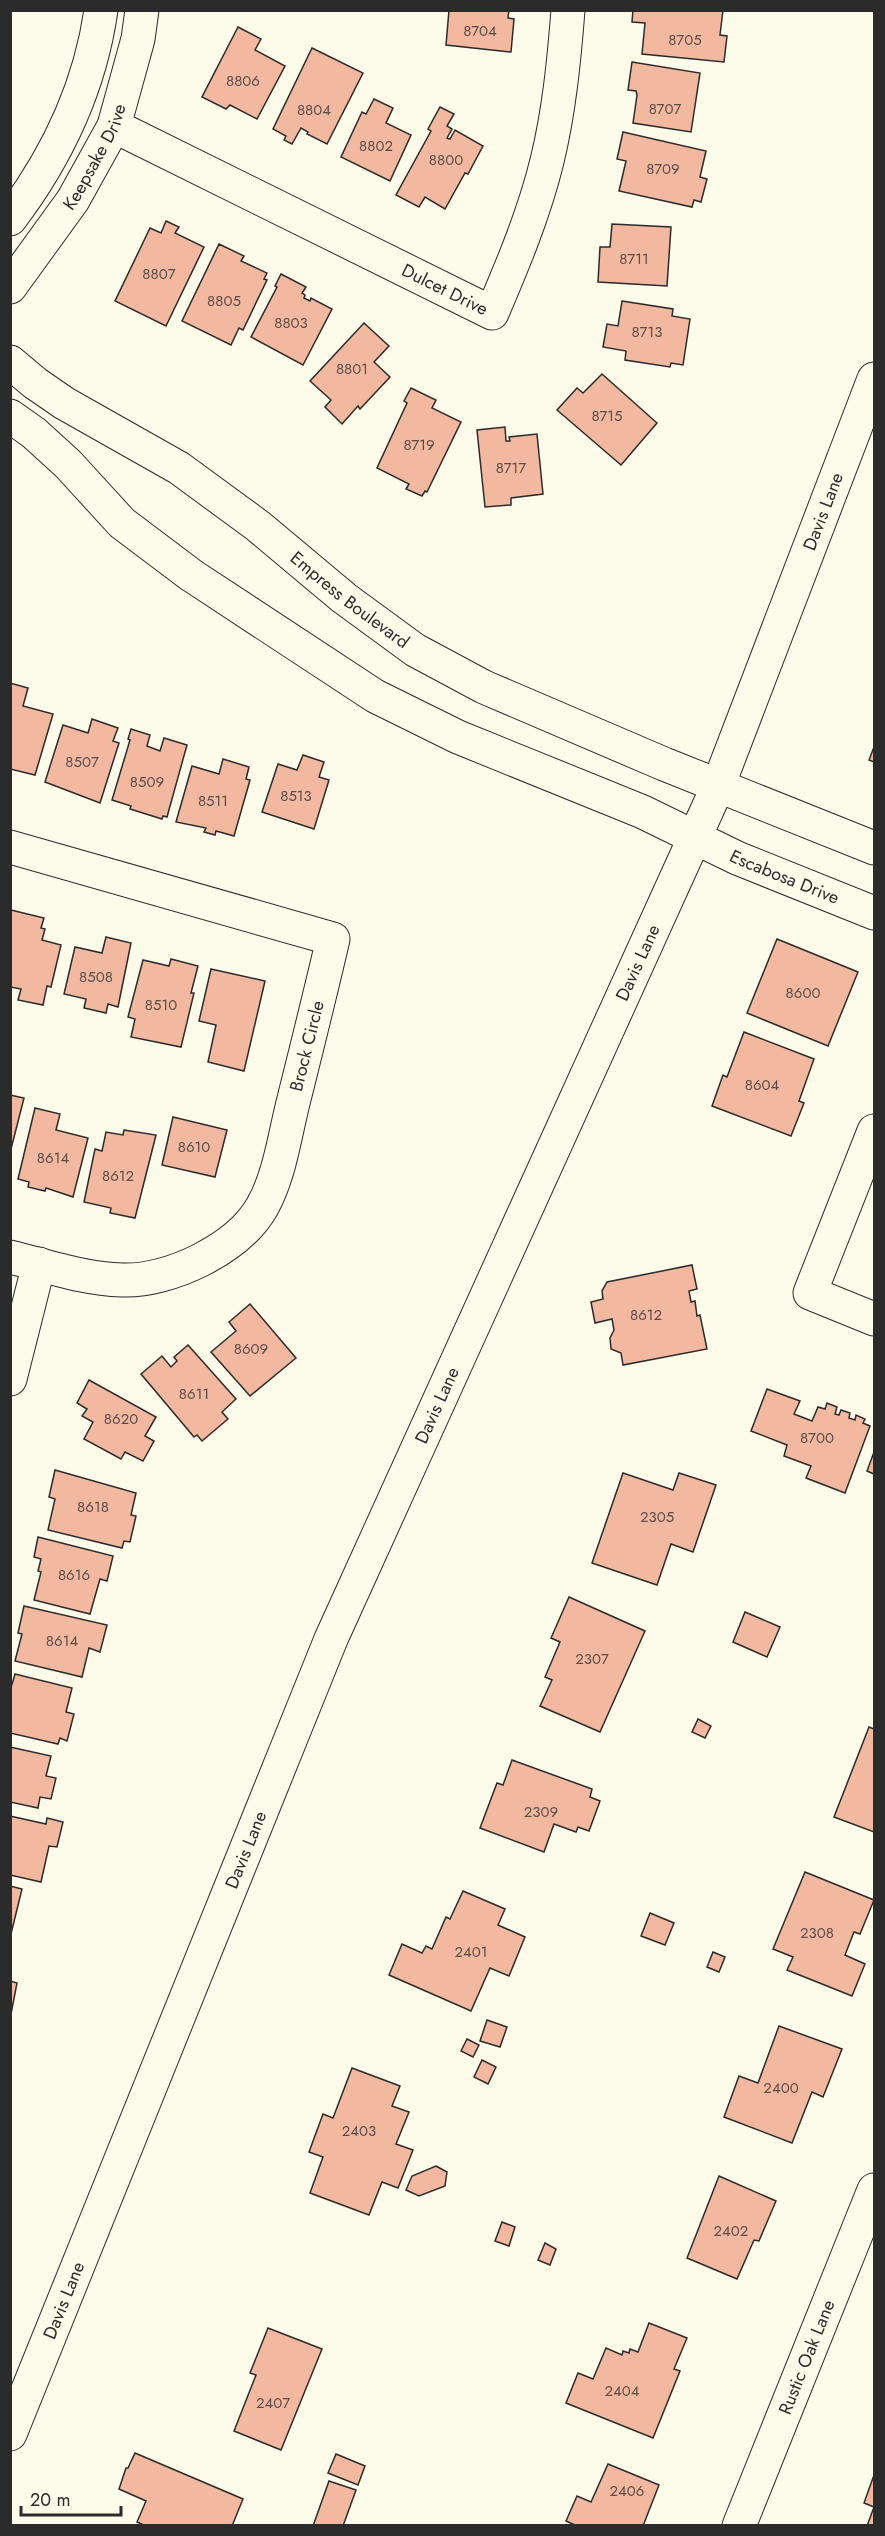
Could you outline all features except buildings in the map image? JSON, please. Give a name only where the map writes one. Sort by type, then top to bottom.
[{"type":"street","name":"Keepsake Drive","points":[[10,219],[40,178],[74,112],[97,37],[101,10]]},
{"type":"street","name":"Keepsake Drive","points":[[10,287],[73,200],[114,126],[138,39],[142,10]]},
{"type":"street","name":"Dulcet Drive","points":[[114,126],[492,314],[525,235],[547,161],[560,87],[568,10]]},
{"type":"street","name":"Empress Boulevard","points":[[10,362],[64,403],[179,468],[258,526],[344,598],[415,650],[484,687],[718,786]]},
{"type":"street","name":"Davis Lane","points":[[10,2434],[331,1639],[718,786],[874,379]]},
{"type":"street","points":[[10,416],[34,433],[68,464],[122,523],[192,575],[375,696],[458,737],[643,812],[695,839]]},
{"type":"street","points":[[718,786],[874,848]]},
{"type":"street","name":"Escabosa Drive","points":[[695,839],[874,913]]},
{"type":"street","name":"Brock Circle","points":[[10,847],[333,939],[277,1171],[261,1209],[243,1229],[204,1259],[176,1272],[154,1277],[124,1281],[94,1278],[25,1261]]},
{"type":"street","points":[[874,1131],[810,1293],[874,1319]]},
{"type":"street","points":[[10,1378],[25,1261]]},
{"type":"street","name":"Rustic Oak Lane","points":[[739,2526],[874,2190]]}]
